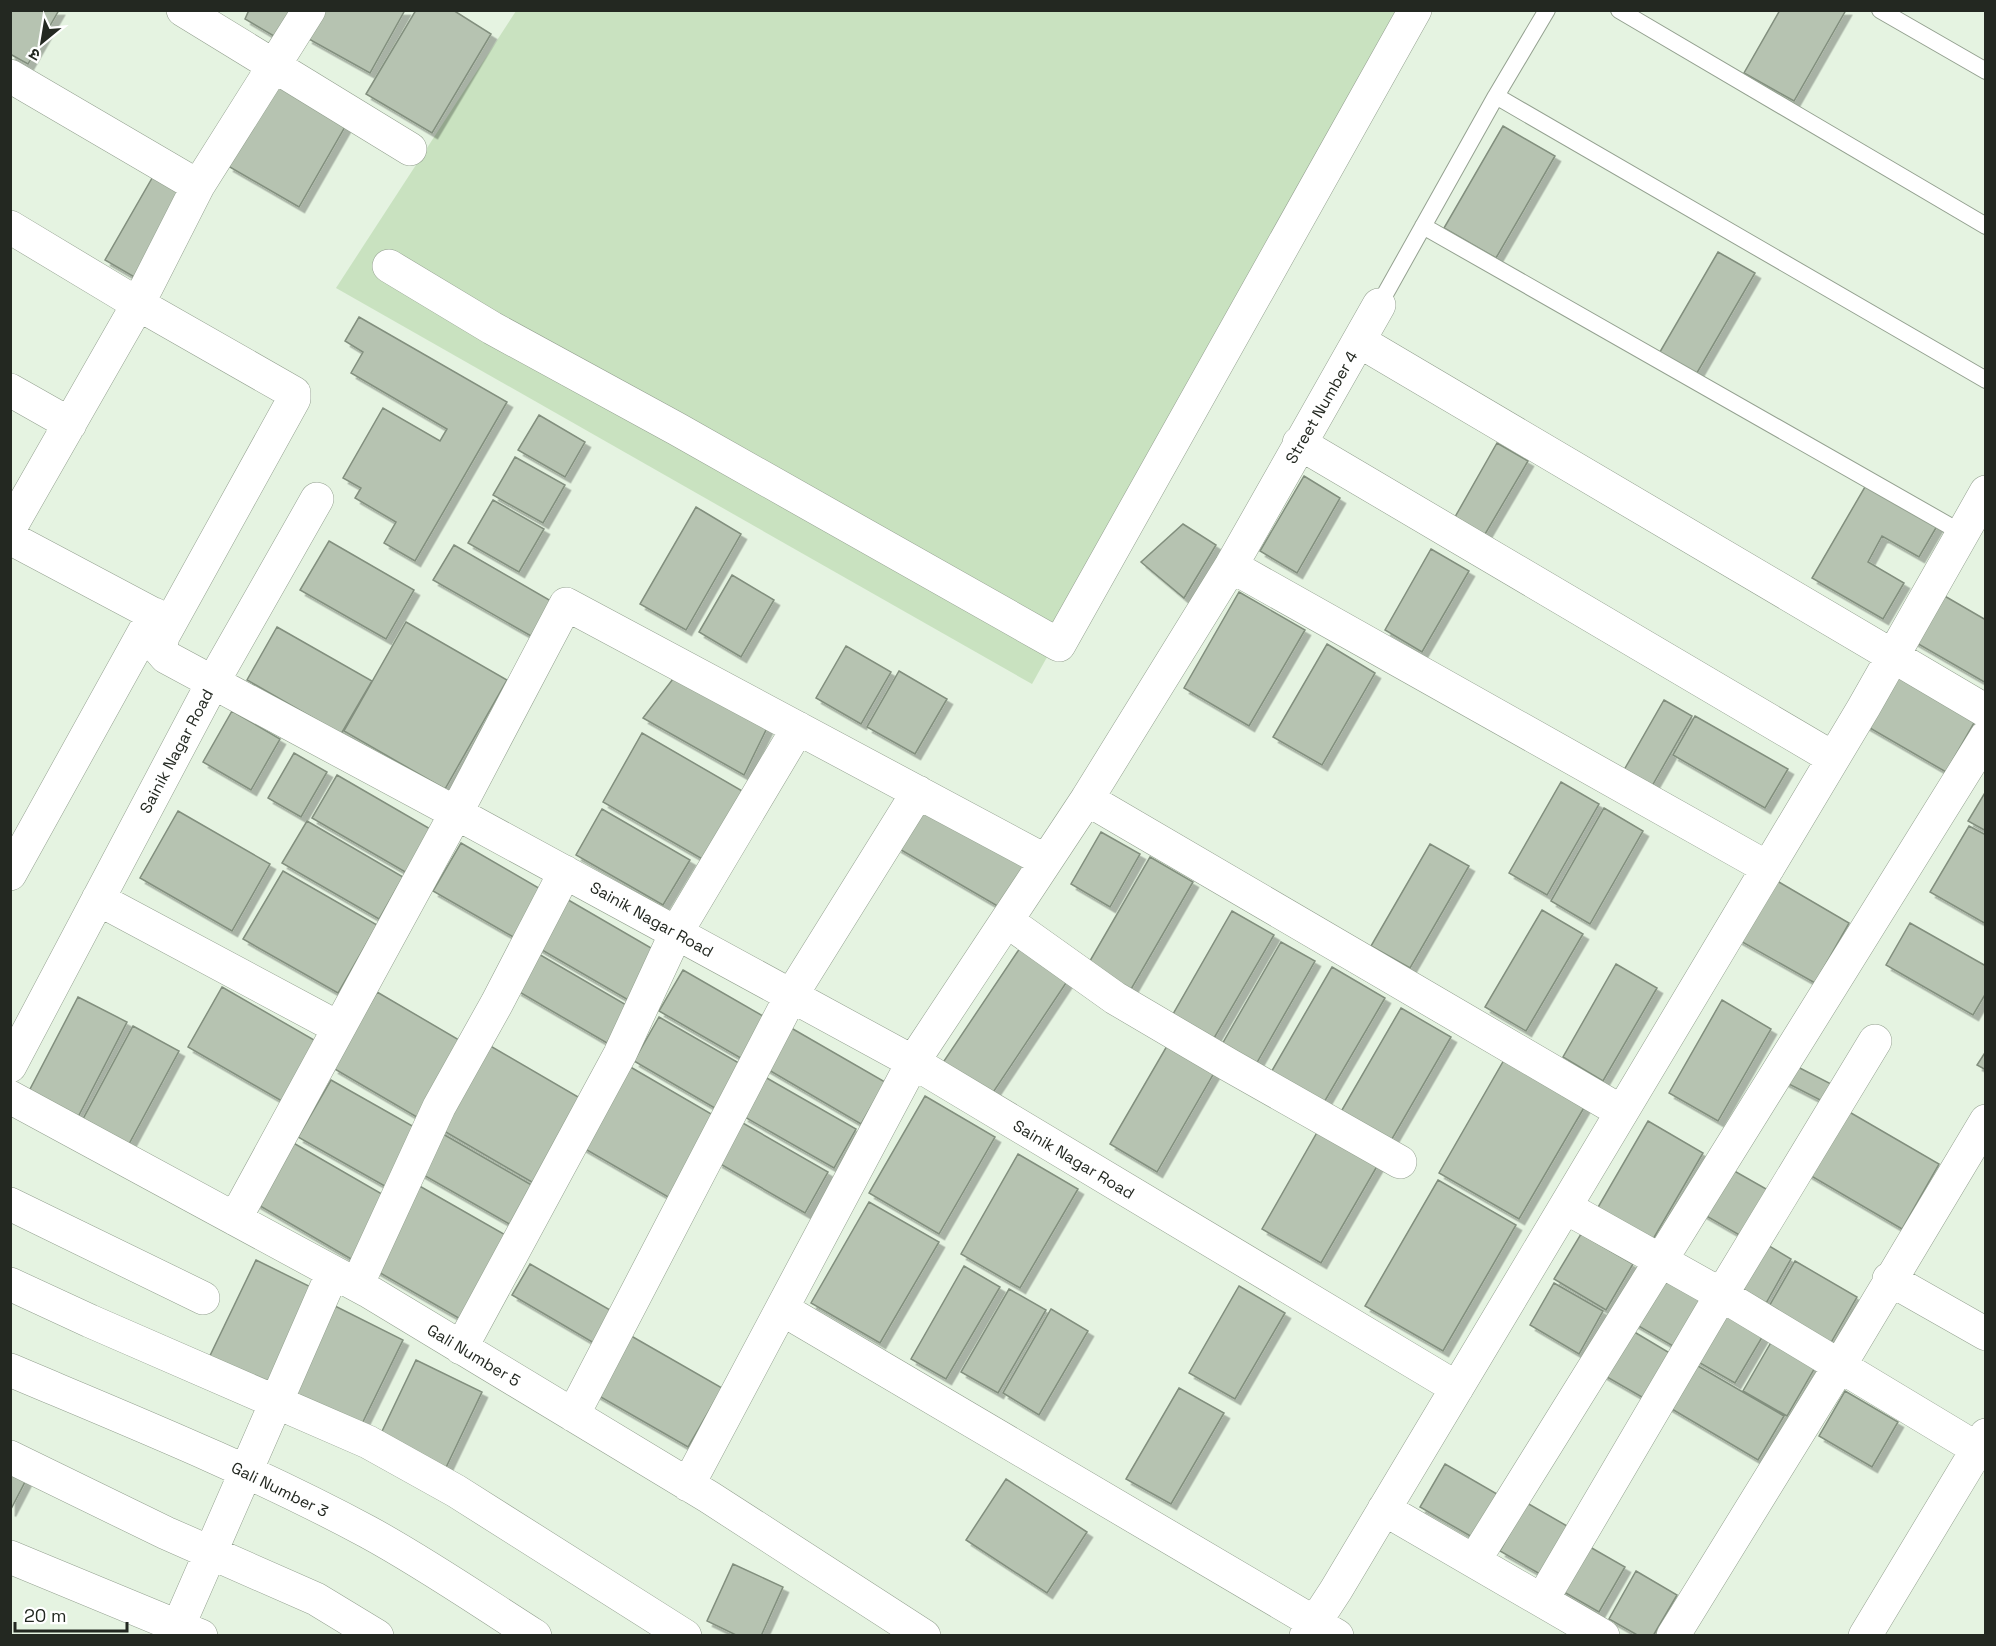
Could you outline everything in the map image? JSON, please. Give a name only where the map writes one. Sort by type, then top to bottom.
[{"type":"street","points":[[183,10],[410,149]]},
{"type":"street","points":[[10,528],[138,303],[198,186],[309,10]]},
{"type":"street","points":[[389,266],[492,328],[677,429],[1059,645],[1415,10]]},
{"type":"street","points":[[10,76],[198,186]]},
{"type":"street","points":[[10,227],[290,390],[295,396],[10,874]]},
{"type":"street","name":"Street Number 4","points":[[688,1485],[913,1062],[1087,799],[1231,566],[1379,304]]},
{"type":"street","points":[[1359,341],[1986,711]]},
{"type":"street","points":[[10,390],[70,424]]},
{"type":"street","points":[[1299,443],[1833,758]]},
{"type":"street","points":[[782,1309],[1320,1631],[1384,1509],[1833,758],[1986,492]]},
{"type":"street","points":[[162,619],[163,636],[160,650],[166,657],[213,682],[317,499]]},
{"type":"street","points":[[10,538],[162,619]]},
{"type":"street","points":[[1231,566],[1767,868]]},
{"type":"street","points":[[235,1219],[456,813],[566,604],[1046,861]]},
{"type":"street","name":"Sainik Nagar Road","points":[[10,1066],[213,682],[913,1062],[1457,1388]]},
{"type":"street","points":[[462,1348],[620,1054],[676,933],[798,728]]},
{"type":"street","points":[[1474,1560],[1986,736]]},
{"type":"street","points":[[573,1415],[791,996],[918,792]]},
{"type":"street","points":[[1087,799],[1622,1112]]},
{"type":"street","points":[[10,1557],[184,1632],[211,1552],[277,1401],[497,1003],[565,872]]},
{"type":"street","points":[[98,899],[339,1028]]},
{"type":"street","points":[[1007,921],[1115,998],[1400,1162]]},
{"type":"street","points":[[1542,1600],[1875,1041]]},
{"type":"street","name":"Gali Number 5","points":[[10,1096],[345,1279],[688,1485],[924,1635]]},
{"type":"street","points":[[1673,1635],[1840,1365],[1986,1121]]},
{"type":"street","points":[[10,1204],[203,1298]]},
{"type":"street","points":[[1565,1207],[1983,1446],[1866,1635]]},
{"type":"street","points":[[1890,1279],[1986,1334]]},
{"type":"street","points":[[10,1284],[368,1442],[456,1491],[685,1635]]},
{"type":"street","name":"Gali Number 3","points":[[10,1370],[246,1471],[369,1533],[535,1635]]},
{"type":"street","points":[[10,1457],[316,1599],[376,1635]]},
{"type":"street","points":[[1384,1509],[1603,1635]]},
{"type":"lane","name":"Street Number 4","points":[[1379,304],[1547,10]]},
{"type":"lane","points":[[1619,10],[1986,226]]},
{"type":"lane","points":[[1880,10],[1986,71]]},
{"type":"lane","points":[[1496,96],[1986,380]]},
{"type":"lane","points":[[1423,226],[1962,533]]},
{"type":"green space","points":[[516,11],[1408,11],[1032,684],[336,288]]},
{"type":"building","points":[[10,10],[59,10],[28,64],[10,54]]},
{"type":"building","points":[[249,10],[302,10],[284,42],[245,19]]},
{"type":"building","points":[[322,10],[405,10],[370,73],[307,38]]},
{"type":"building","points":[[416,10],[453,10],[491,34],[432,133],[366,94]]},
{"type":"building","points":[[1780,10],[1846,10],[1794,101],[1744,73]]},
{"type":"building","points":[[279,77],[350,118],[299,207],[228,166]]},
{"type":"building","points":[[1503,126],[1555,156],[1496,258],[1444,228]]},
{"type":"building","points":[[155,173],[186,191],[136,278],[105,260]]},
{"type":"building","points":[[1718,252],[1755,273],[1694,378],[1657,357]]},
{"type":"building","points":[[359,317],[507,402],[415,561],[384,543],[396,522],[355,498],[361,488],[343,478],[383,408],[440,441],[447,429],[351,373],[363,352],[345,341]]},
{"type":"building","points":[[539,415],[585,442],[565,477],[518,450]]},
{"type":"building","points":[[1497,443],[1528,461],[1481,541],[1451,524]]},
{"type":"building","points":[[515,457],[565,485],[543,523],[493,495]]},
{"type":"building","points":[[1304,476],[1340,498],[1297,573],[1260,551]]},
{"type":"building","points":[[1869,480],[1940,521],[1919,557],[1882,536],[1868,562],[1904,583],[1883,619],[1812,578]]},
{"type":"building","points":[[493,500],[544,529],[519,572],[468,543]]},
{"type":"building","points":[[696,507],[741,534],[686,630],[640,604]]},
{"type":"building","points":[[1183,524],[1216,545],[1184,598],[1141,562]]},
{"type":"building","points":[[329,541],[414,590],[386,639],[300,590]]},
{"type":"building","points":[[454,545],[551,601],[531,636],[433,580]]},
{"type":"building","points":[[1431,549],[1469,571],[1422,652],[1385,630]]},
{"type":"building","points":[[732,575],[774,600],[741,657],[699,632]]},
{"type":"building","points":[[1936,591],[1986,620],[1986,683],[1908,638]]},
{"type":"building","points":[[1239,592],[1305,630],[1249,726],[1184,688]]},
{"type":"building","points":[[406,622],[507,680],[445,789],[344,731]]},
{"type":"building","points":[[277,627],[372,681],[341,734],[247,680]]},
{"type":"building","points":[[1327,644],[1375,673],[1322,765],[1273,737]]},
{"type":"building","points":[[846,646],[891,672],[861,724],[816,698]]},
{"type":"building","points":[[899,671],[947,699],[915,754],[867,727]]},
{"type":"building","points":[[1892,674],[1975,721],[1946,772],[1863,724]]},
{"type":"building","points":[[676,675],[767,728],[744,775],[643,718]]},
{"type":"building","points":[[1664,700],[1692,716],[1652,786],[1624,770]]},
{"type":"building","points":[[232,711],[280,739],[251,790],[203,762]]},
{"type":"building","points":[[1695,716],[1788,769],[1765,808],[1673,755]]},
{"type":"building","points":[[642,733],[744,792],[704,860],[603,802]]},
{"type":"building","points":[[294,753],[327,772],[301,817],[268,798]]},
{"type":"building","points":[[337,775],[432,830],[407,873],[312,818]]},
{"type":"building","points":[[1561,782],[1599,804],[1547,895],[1509,873]]},
{"type":"building","points":[[1986,791],[1986,831],[1968,821]]},
{"type":"building","points":[[923,800],[1033,863],[1006,911],[896,847]]},
{"type":"building","points":[[1604,808],[1643,831],[1590,924],[1551,901]]},
{"type":"building","points":[[602,809],[690,860],[663,905],[576,855]]},
{"type":"building","points":[[178,811],[270,864],[232,931],[140,878]]},
{"type":"building","points":[[307,821],[403,877],[379,919],[282,863]]},
{"type":"building","points":[[1969,826],[1986,835],[1986,924],[1930,892]]},
{"type":"building","points":[[1101,832],[1140,854],[1110,907],[1071,884]]},
{"type":"building","points":[[461,843],[549,894],[522,942],[433,891]]},
{"type":"building","points":[[1430,844],[1469,866],[1410,968],[1371,946]]},
{"type":"building","points":[[1150,857],[1193,882],[1130,991],[1087,966]]},
{"type":"building","points":[[283,871],[377,925],[338,993],[243,939]]},
{"type":"building","points":[[1772,878],[1849,923],[1815,983],[1737,939]]},
{"type":"building","points":[[558,894],[658,952],[630,1001],[530,943]]},
{"type":"building","points":[[1542,910],[1583,934],[1526,1031],[1485,1007]]},
{"type":"building","points":[[1232,911],[1274,935],[1210,1045],[1169,1021]]},
{"type":"building","points":[[1910,923],[1986,966],[1986,993],[1973,1015],[1886,965]]},
{"type":"building","points":[[1024,942],[1072,974],[988,1100],[940,1067]]},
{"type":"building","points":[[1281,942],[1315,961],[1251,1073],[1217,1053]]},
{"type":"building","points":[[537,953],[628,1006],[607,1043],[516,990]]},
{"type":"building","points":[[1616,964],[1657,988],[1603,1081],[1563,1057]]},
{"type":"building","points":[[1332,967],[1385,998],[1319,1111],[1266,1081]]},
{"type":"building","points":[[683,970],[775,1023],[751,1064],[659,1011]]},
{"type":"building","points":[[222,987],[321,1044],[287,1104],[188,1047]]},
{"type":"building","points":[[377,992],[471,1047],[427,1123],[333,1068]]},
{"type":"building","points":[[78,997],[127,1022],[77,1119],[28,1093]]},
{"type":"building","points":[[1722,1000],[1771,1029],[1718,1121],[1669,1093]]},
{"type":"building","points":[[1401,1008],[1451,1037],[1385,1151],[1335,1122]]},
{"type":"building","points":[[659,1017],[751,1070],[725,1114],[634,1061]]},
{"type":"building","points":[[786,1025],[885,1082],[861,1124],[762,1066]]},
{"type":"building","points":[[133,1026],[179,1051],[129,1144],[83,1119]]},
{"type":"building","points":[[1171,1039],[1218,1066],[1157,1172],[1110,1144]]},
{"type":"building","points":[[480,1040],[585,1101],[537,1185],[432,1124]]},
{"type":"building","points":[[1986,1051],[1986,1070],[1977,1065]]},
{"type":"building","points":[[1504,1060],[1585,1106],[1519,1219],[1439,1173]]},
{"type":"building","points":[[1792,1064],[1835,1086],[1826,1103],[1783,1081]]},
{"type":"building","points":[[627,1065],[713,1115],[675,1201],[580,1146]]},
{"type":"building","points":[[765,1077],[856,1129],[834,1168],[743,1116]]},
{"type":"building","points":[[331,1080],[423,1132],[390,1189],[298,1137]]},
{"type":"building","points":[[925,1096],[995,1137],[939,1234],[869,1193]]},
{"type":"building","points":[[1839,1106],[1939,1164],[1902,1229],[1801,1170]]},
{"type":"building","points":[[1648,1121],[1703,1153],[1652,1241],[1597,1209]]},
{"type":"building","points":[[741,1122],[828,1172],[805,1213],[717,1162]]},
{"type":"building","points":[[1323,1122],[1383,1156],[1321,1263],[1262,1229]]},
{"type":"building","points":[[436,1130],[535,1187],[513,1226],[413,1169]]},
{"type":"building","points":[[290,1141],[394,1201],[358,1263],[255,1203]]},
{"type":"building","points":[[1018,1154],[1078,1189],[1020,1288],[961,1254]]},
{"type":"building","points":[[1722,1164],[1775,1194],[1748,1240],[1696,1210]]},
{"type":"building","points":[[1438,1180],[1516,1225],[1443,1351],[1365,1306]]},
{"type":"building","points":[[416,1184],[509,1237],[462,1320],[368,1266]]},
{"type":"building","points":[[869,1202],[939,1242],[880,1343],[811,1303]]},
{"type":"building","points":[[1581,1234],[1633,1264],[1606,1310],[1554,1279]]},
{"type":"building","points":[[1759,1240],[1791,1259],[1765,1305],[1732,1287]]},
{"type":"building","points":[[256,1260],[323,1293],[272,1397],[206,1364]]},
{"type":"building","points":[[1795,1261],[1857,1297],[1829,1346],[1767,1310]]},
{"type":"building","points":[[530,1264],[617,1314],[599,1346],[512,1295]]},
{"type":"building","points":[[964,1266],[1000,1287],[946,1379],[911,1359]]},
{"type":"building","points":[[1658,1274],[1705,1301],[1678,1349],[1630,1321]]},
{"type":"building","points":[[1554,1283],[1603,1311],[1579,1354],[1530,1325]]},
{"type":"building","points":[[1239,1286],[1285,1313],[1235,1399],[1189,1373]]},
{"type":"building","points":[[1009,1289],[1046,1310],[998,1393],[961,1372]]},
{"type":"building","points":[[329,1303],[403,1340],[357,1434],[282,1397]]},
{"type":"building","points":[[1051,1309],[1088,1331],[1039,1415],[1003,1393]]},
{"type":"building","points":[[1722,1310],[1764,1334],[1735,1383],[1693,1359]]},
{"type":"building","points":[[1626,1327],[1673,1355],[1647,1400],[1600,1373]]},
{"type":"building","points":[[626,1333],[722,1388],[688,1447],[592,1392]]},
{"type":"building","points":[[1773,1339],[1817,1364],[1787,1416],[1743,1391]]},
{"type":"building","points":[[1686,1359],[1784,1416],[1758,1460],[1660,1402]]},
{"type":"building","points":[[416,1360],[482,1392],[441,1478],[375,1446]]},
{"type":"building","points":[[1179,1388],[1224,1413],[1171,1504],[1126,1479]]},
{"type":"building","points":[[1845,1391],[1898,1422],[1872,1467],[1819,1436]]},
{"type":"building","points":[[1445,1464],[1497,1494],[1472,1537],[1420,1507]]},
{"type":"building","points":[[10,1469],[27,1478],[10,1511]]},
{"type":"building","points":[[1006,1479],[1087,1532],[1047,1593],[966,1540]]},
{"type":"building","points":[[1527,1503],[1574,1530],[1547,1578],[1500,1551]]},
{"type":"building","points":[[1583,1543],[1625,1567],[1599,1612],[1557,1588]]},
{"type":"building","points":[[733,1564],[783,1587],[761,1636],[738,1636],[707,1621]]},
{"type":"building","points":[[1636,1571],[1677,1595],[1653,1636],[1639,1636],[1609,1619]]}]
